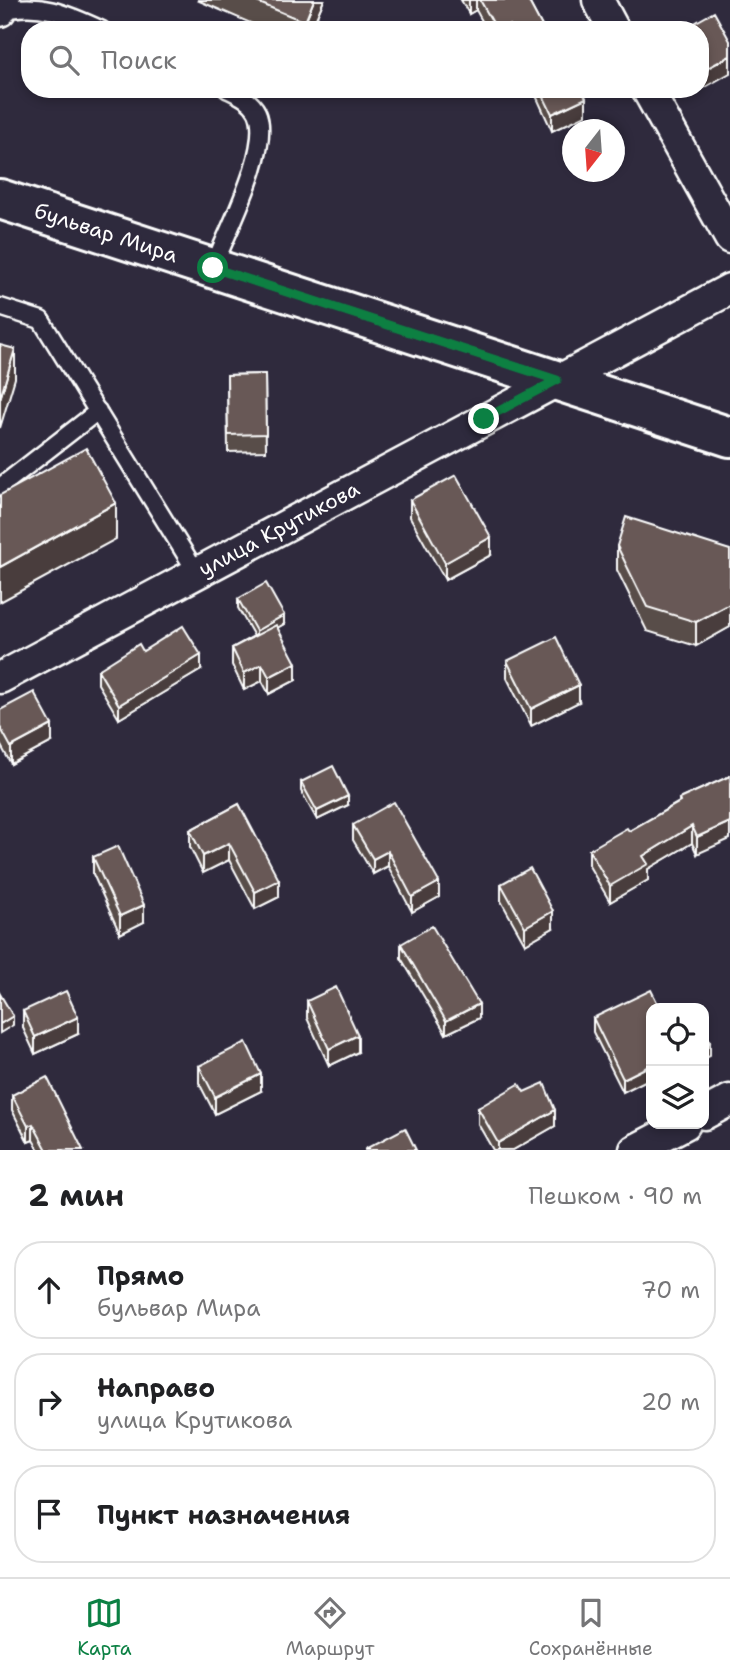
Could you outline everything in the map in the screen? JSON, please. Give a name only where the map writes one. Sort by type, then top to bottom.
[{"type":"main road","name":"бульвар Мира","points":[[0,199],[730,437]]},
{"type":"street","points":[[0,12],[4,0]]},
{"type":"street","points":[[598,0],[609,21]]},
{"type":"street","points":[[652,98],[730,238]]},
{"type":"street","name":"улица Крутикова","points":[[0,678],[730,289]]},
{"type":"street","points":[[709,1111],[730,1100]]},
{"type":"street","points":[[635,1150],[675,1129]]},
{"type":"lane","points":[[0,12],[18,5],[51,9],[80,21]]},
{"type":"lane","points":[[213,268],[259,151],[261,128],[257,111],[246,98]]},
{"type":"lane","points":[[0,307],[41,320],[197,573]]},
{"type":"lane","points":[[0,487],[98,411]]},
{"type":"building","points":[[252,0],[314,0],[305,21]]},
{"type":"building","points":[[480,0],[528,0],[539,21],[492,21]]},
{"type":"building","points":[[714,12],[730,41],[730,56],[709,67],[709,21],[698,21]]},
{"type":"building","points":[[544,98],[586,98],[552,114]]},
{"type":"building","points":[[0,345],[15,349],[0,399]]},
{"type":"building","points":[[265,374],[266,434],[228,435],[227,375]]},
{"type":"building","points":[[86,448],[116,503],[0,567],[0,495]]},
{"type":"building","points":[[456,475],[491,537],[445,563],[410,500]]},
{"type":"building","points":[[626,517],[730,550],[730,604],[696,622],[647,607],[617,546]]},
{"type":"building","points":[[266,583],[284,615],[256,631],[238,599]]},
{"type":"building","points":[[276,625],[296,663],[269,677],[262,664],[244,673],[232,648]]},
{"type":"building","points":[[183,626],[201,655],[119,705],[98,670],[139,644],[143,651]]},
{"type":"building","points":[[556,637],[579,685],[531,709],[507,661]]},
{"type":"building","points":[[34,692],[52,725],[11,747],[0,727],[0,710]]},
{"type":"building","points":[[333,766],[348,796],[317,811],[301,782]]},
{"type":"building","points":[[730,776],[730,822],[697,837],[692,826],[643,856],[648,864],[610,886],[589,850],[627,828],[629,831],[680,802],[679,799]]},
{"type":"building","points":[[394,802],[439,882],[412,897],[388,851],[373,859],[353,825]]},
{"type":"building","points":[[239,804],[279,880],[255,892],[229,843],[203,856],[190,830]]},
{"type":"building","points":[[118,846],[144,905],[120,916],[93,857]]},
{"type":"building","points":[[530,868],[553,911],[525,927],[501,884]]},
{"type":"building","points":[[432,926],[479,1004],[446,1021],[401,944]]},
{"type":"building","points":[[336,987],[358,1035],[329,1049],[307,1001]]},
{"type":"building","points":[[651,990],[658,1003],[646,1003],[646,1068],[623,1079],[593,1018]]},
{"type":"building","points":[[66,991],[78,1017],[35,1037],[23,1011]]},
{"type":"building","points":[[0,994],[13,1016],[0,1024]]},
{"type":"building","points":[[246,1042],[261,1074],[215,1097],[199,1066]]},
{"type":"building","points":[[47,1077],[83,1150],[47,1150],[33,1124],[28,1126],[12,1095]]},
{"type":"building","points":[[544,1083],[555,1110],[498,1143],[478,1108],[519,1084],[524,1092]]},
{"type":"building","points":[[405,1128],[416,1150],[365,1150],[365,1149]]},
{"type":"route","points":[[213,268],[557,380],[484,419]]}]
